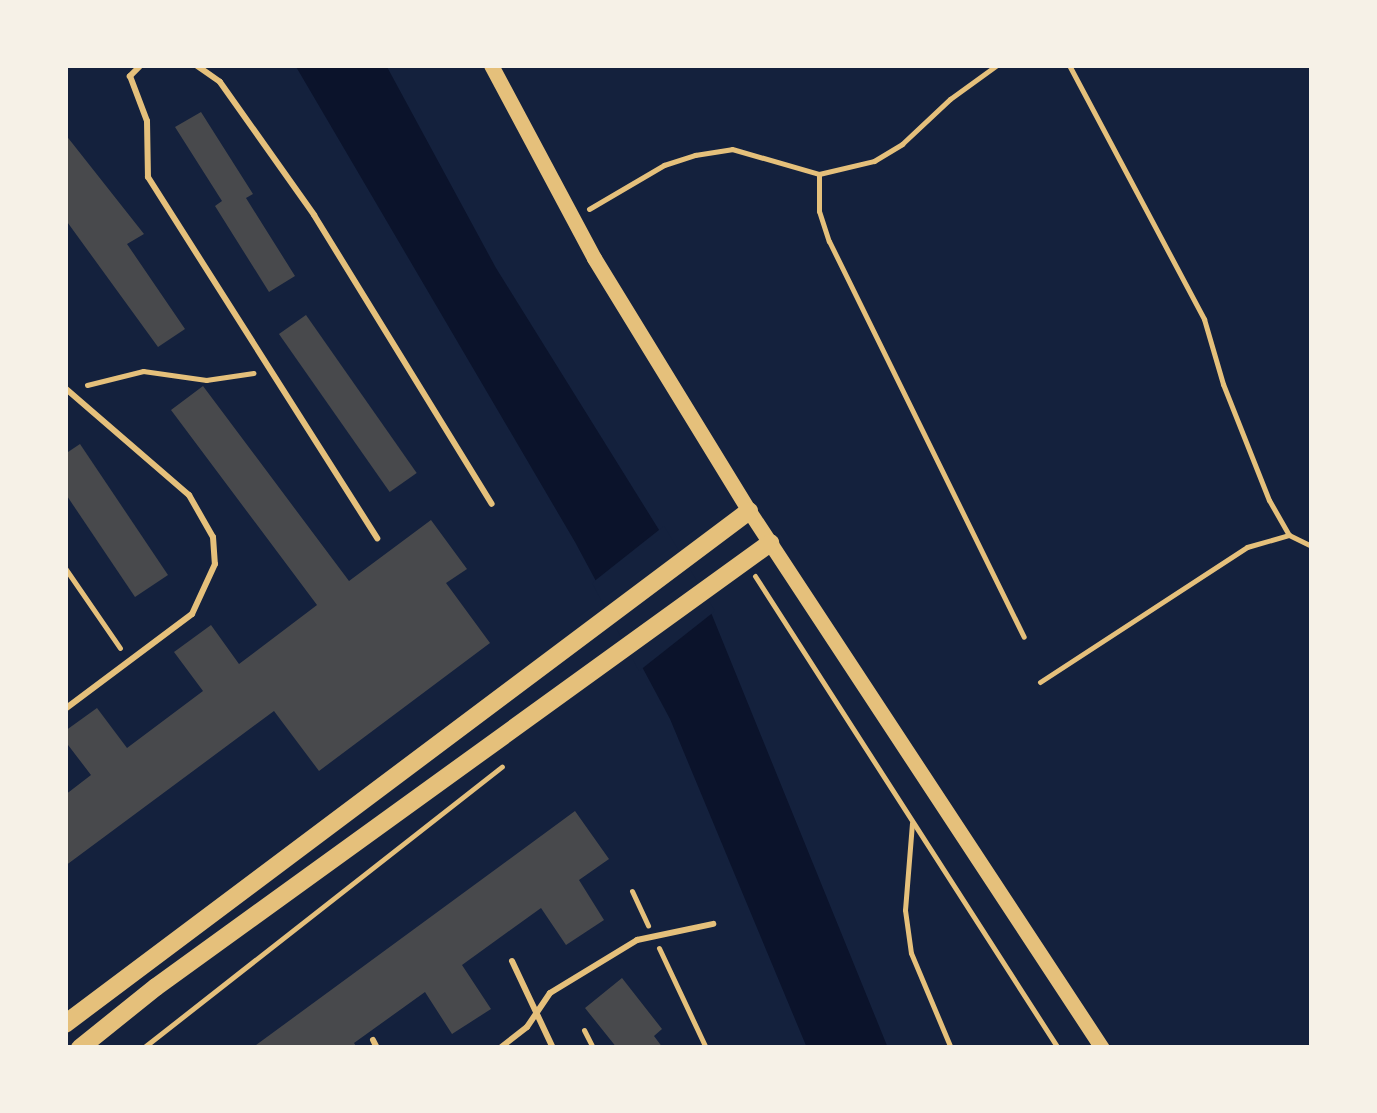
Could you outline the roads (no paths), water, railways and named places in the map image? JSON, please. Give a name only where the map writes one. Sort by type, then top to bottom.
[{"type":"main road","points":[[65,1024],[749,511]]},
{"type":"main road","points":[[80,1048],[156,986],[770,543]]},
{"type":"street","points":[[491,65],[573,218],[749,511],[1102,1048]]},
{"type":"lane","points":[[141,65],[130,76],[147,121],[148,177],[377,538]]},
{"type":"lane","points":[[196,65],[220,82],[314,215],[492,504]]},
{"type":"lane","points":[[65,709],[192,614],[216,564],[213,537],[189,495],[66,389]]},
{"type":"lane","points":[[500,1048],[538,1012],[550,993],[637,940],[713,924]]},
{"type":"lane","points":[[512,962],[554,1048]]},
{"type":"water","points":[[295,65],[386,65],[496,268],[712,615],[888,1048],[807,1048],[670,719],[575,542]]}]
